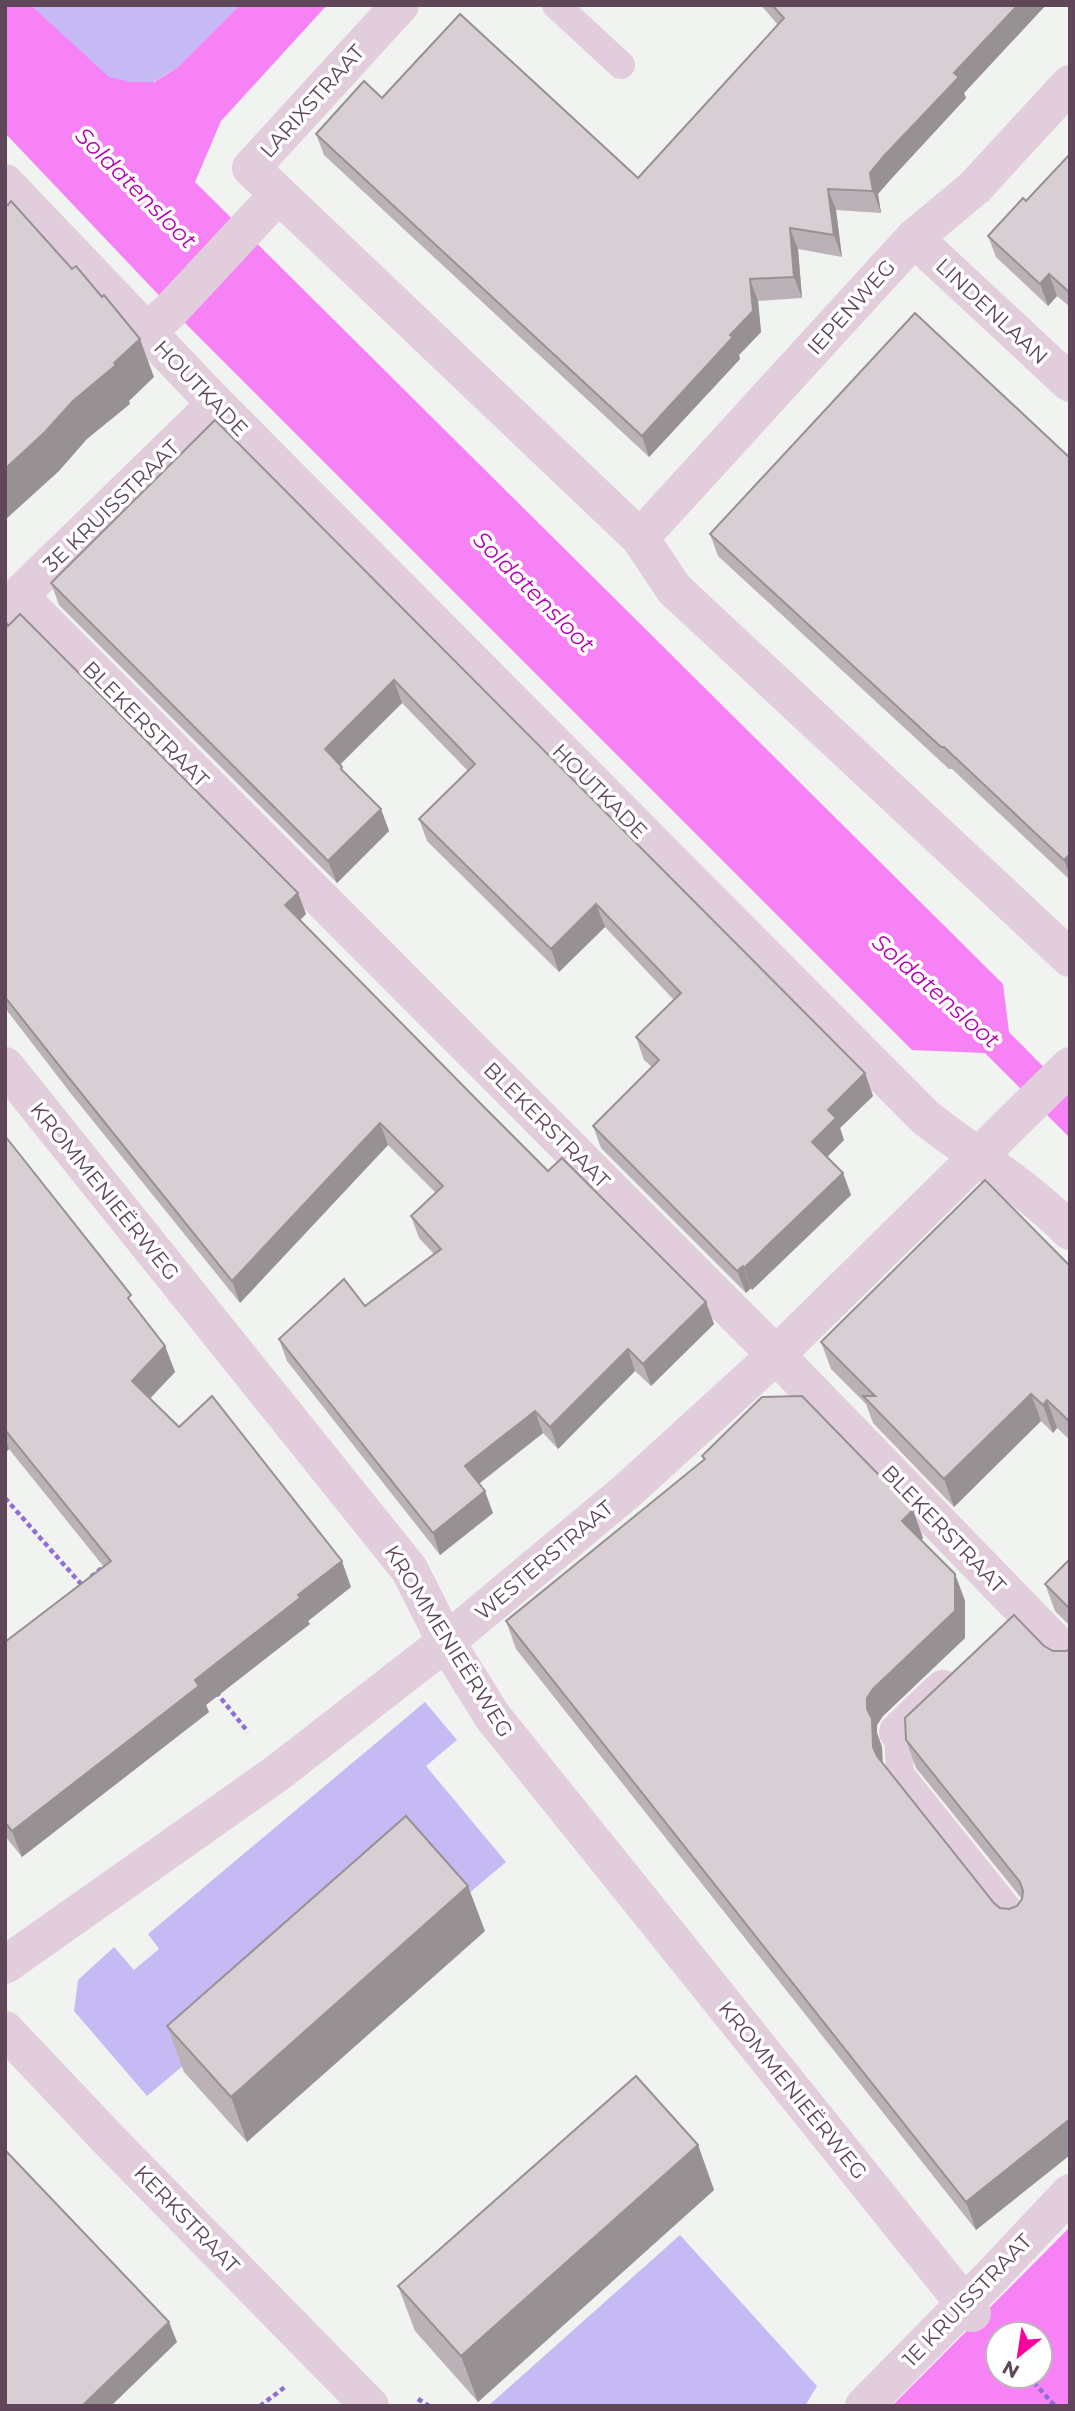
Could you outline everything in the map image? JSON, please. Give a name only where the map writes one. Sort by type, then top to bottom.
[{"type":"street","name":"LARIXSTRAAT","points":[[265,208],[251,168],[400,5]]},
{"type":"street","name":"IEPENWEG","points":[[640,538],[914,238],[975,187],[1070,84]]},
{"type":"street","name":"HOUTKADE","points":[[5,183],[158,322],[216,404],[926,1118],[1044,1205],[1070,1231]]},
{"type":"street","name":"HOUTKADE","points":[[158,322],[265,208]]},
{"type":"street","points":[[265,208],[640,538],[674,589],[1070,958]]},
{"type":"street","name":"LINDENLAAN","points":[[914,238],[1070,383]]},
{"type":"street","name":"3E KRUISSTRAAT","points":[[12,603],[216,404]]},
{"type":"street","name":"BLEKERSTRAAT","points":[[12,603],[776,1354],[1070,1658]]},
{"type":"street","name":"KROMMENIEËRWEG","points":[[5,1066],[409,1569],[446,1642],[493,1717],[968,2308]]},
{"type":"street","points":[[977,1158],[1065,1071]]},
{"type":"street","name":"WESTERSTRAAT","points":[[5,1965],[276,1774],[446,1642],[627,1491],[776,1354],[977,1158]]},
{"type":"street","points":[[995,1639],[1052,1584]]},
{"type":"street","points":[[898,1732],[966,1667]]},
{"type":"street","name":"KERKSTRAAT","points":[[5,2030],[370,2406]]},
{"type":"street","name":"1E KRUISSTRAAT","points":[[864,2406],[968,2308],[1070,2193]]},
{"type":"lane","points":[[556,5],[621,65]]},
{"type":"lane","points":[[898,1732],[901,1774],[1017,1920]]},
{"type":"path","points":[[5,1497],[81,1584]]},
{"type":"path","points":[[72,1592],[109,1562]]},
{"type":"path","points":[[215,1691],[276,1774]]},
{"type":"path","points":[[260,2406],[291,2382]]},
{"type":"path","points":[[1041,2390],[1055,2406]]},
{"type":"shaded area","points":[[31,5],[240,5],[177,68],[153,82],[131,82],[109,78]]},
{"type":"shaded area","points":[[425,1702],[457,1740],[426,1766],[506,1862],[462,1899],[428,1860],[147,2096],[74,2011],[78,1980],[114,1947],[134,1970],[159,1949],[148,1934]]},
{"type":"shaded area","points":[[680,2235],[817,2386],[805,2406],[488,2406]]},
{"type":"water","name":"Soldatensloot","points":[[5,5],[31,5],[109,77],[131,82],[154,82],[177,68],[240,5],[327,5],[221,121],[195,182],[1003,984],[1009,1032],[1070,1094],[1070,1138],[985,1053],[912,1050],[189,327],[5,133]]},
{"type":"water","points":[[1070,2227],[1070,2406],[892,2406]]},
{"type":"building","points":[[772,5],[1018,5],[954,73],[959,77],[870,173],[873,191],[828,189],[834,235],[790,228],[794,277],[750,279],[753,311],[730,335],[733,337],[642,436],[316,134],[364,81],[382,98],[460,14],[638,178],[784,18]]},
{"type":"building","points":[[1070,154],[1070,293],[1049,274],[1040,284],[988,236],[1023,198],[1026,201]]},
{"type":"building","points":[[11,201],[72,269],[76,266],[102,297],[104,295],[140,339],[5,469],[5,203],[8,205]]},
{"type":"building","points":[[915,313],[1070,458],[1070,854],[1064,860],[710,534]]},
{"type":"building","points":[[215,420],[865,1073],[828,1110],[836,1118],[812,1142],[843,1173],[744,1268],[743,1266],[737,1271],[593,1126],[659,1060],[636,1037],[681,993],[596,904],[551,949],[419,819],[475,764],[394,680],[325,749],[381,809],[328,861],[51,583]]},
{"type":"building","points":[[20,614],[298,893],[285,905],[485,1108],[548,1171],[562,1158],[706,1302],[643,1364],[628,1349],[550,1427],[535,1411],[465,1466],[485,1491],[433,1533],[279,1339],[344,1279],[365,1306],[441,1249],[411,1216],[443,1186],[380,1123],[232,1281],[5,997],[5,626]]},
{"type":"building","points":[[5,1136],[131,1295],[128,1298],[165,1346],[132,1381],[179,1427],[212,1396],[342,1561],[298,1595],[300,1598],[195,1680],[199,1686],[12,1831],[5,1822],[5,1642],[111,1561],[5,1430]]},
{"type":"building","points":[[985,1180],[1070,1266],[1070,1422],[1047,1400],[1043,1405],[1031,1394],[944,1479],[863,1396],[875,1396],[821,1342]]},
{"type":"building","points":[[802,1396],[913,1510],[902,1521],[955,1574],[955,1611],[873,1689],[867,1698],[867,1709],[872,1719],[873,1747],[877,1756],[1000,1908],[1017,1906],[1023,1891],[1020,1882],[906,1740],[905,1718],[1014,1615],[1044,1646],[1053,1651],[1070,1649],[1070,2119],[966,2202],[506,1621],[705,1459],[702,1456],[762,1397]]},
{"type":"building","points":[[1070,1559],[1070,1609],[1045,1584]]},
{"type":"building","points":[[406,1816],[468,1886],[231,2097],[167,2026]]},
{"type":"building","points":[[636,2076],[698,2145],[461,2356],[398,2286]]},
{"type":"building","points":[[5,2150],[169,2322],[82,2406],[5,2406]]}]
